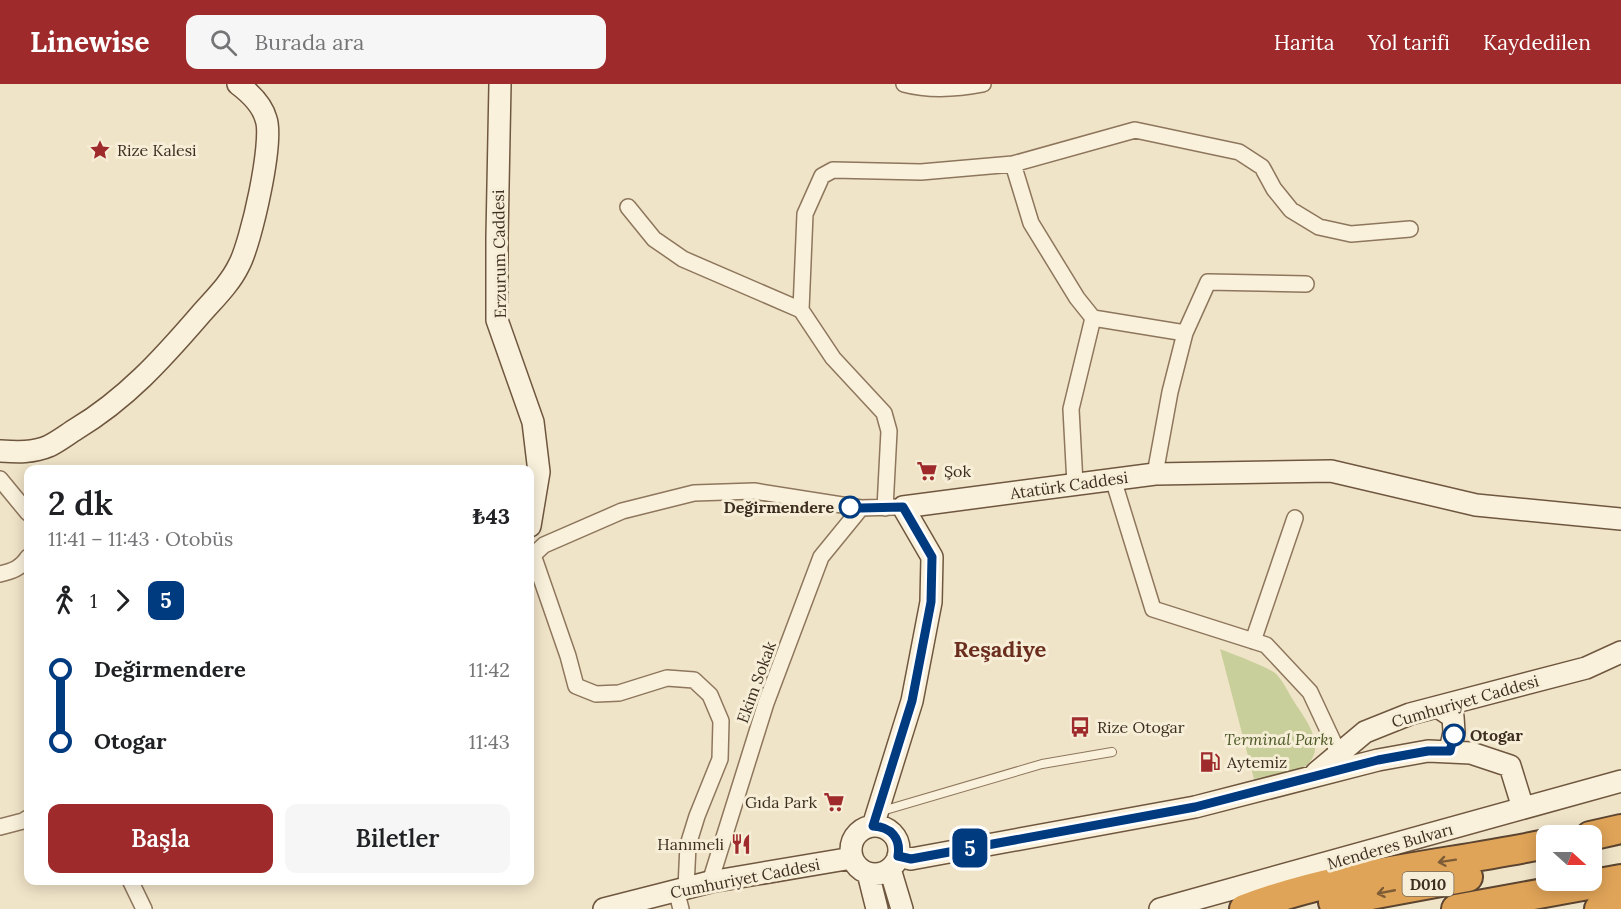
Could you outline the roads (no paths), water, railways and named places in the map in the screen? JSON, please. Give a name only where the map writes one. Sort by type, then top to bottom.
[{"type":"highway","points":[[1602,833],[1621,829]]},
{"type":"highway","points":[[1244,909],[1288,892],[1397,869],[1536,846]]},
{"type":"highway","points":[[1602,852],[1621,849]]},
{"type":"highway","name":"D010","points":[[1304,908],[1536,864]]},
{"type":"highway","name":"D010","points":[[1456,909],[1621,879]]},
{"type":"highway","points":[[1599,909],[1621,904]]},
{"type":"street","points":[[0,451],[24,453],[49,446],[98,416],[159,363],[240,265],[251,235],[267,156],[267,121],[261,107],[251,94],[238,84]]},
{"type":"street","name":"Erzurum Caddesi","points":[[500,84],[497,320],[532,422],[539,471],[534,502]]},
{"type":"street","points":[[904,84],[914,87],[954,89],[984,84]]},
{"type":"street","points":[[801,310],[805,214],[822,176],[833,170],[921,172],[1012,164],[1135,130],[1239,152],[1262,167],[1274,189],[1291,210],[1319,227],[1351,234],[1410,229]]},
{"type":"street","points":[[1012,164],[1031,223],[1077,298],[1093,318],[1185,333]]},
{"type":"street","points":[[628,207],[654,239],[683,259],[801,310],[833,358],[884,413],[890,431],[894,507],[932,557],[931,602],[912,701],[875,819],[855,837],[851,851],[856,864],[868,873],[877,909]]},
{"type":"street","points":[[1155,474],[1170,392],[1185,333],[1208,282],[1306,284]]},
{"type":"street","points":[[1076,484],[1071,409],[1093,318]]},
{"type":"street","name":"Atatürk Caddesi","points":[[534,553],[544,545],[622,511],[694,493],[754,491],[861,508],[894,507],[1155,474],[1331,471],[1476,505],[1621,519]]},
{"type":"street","points":[[0,479],[24,508]]},
{"type":"street","points":[[1113,479],[1153,609],[1266,645],[1310,692],[1339,754]]},
{"type":"street","name":"Ekim Sokak","points":[[710,882],[766,703],[821,557],[861,508]]},
{"type":"street","points":[[1253,641],[1294,518]]},
{"type":"street","points":[[534,564],[568,656],[576,686],[596,694],[619,693],[667,678],[694,680],[710,695],[721,721],[720,759],[688,844],[681,896]]},
{"type":"street","points":[[0,574],[14,571],[24,565]]},
{"type":"street","name":"Cumhuriyet Caddesi","points":[[868,873],[875,874],[894,863],[911,859],[1195,807],[1311,777],[1365,732],[1410,714],[1586,668],[1621,652]]},
{"type":"street","points":[[1438,707],[1453,717],[1454,732],[1450,751]]},
{"type":"street","points":[[1311,777],[1406,754],[1428,751],[1472,753],[1510,766],[1523,808]]},
{"type":"street","name":"Menderes Bulvarı","points":[[1160,909],[1621,781]]},
{"type":"street","points":[[0,827],[24,819]]},
{"type":"street","points":[[875,819],[894,834],[899,849],[894,863],[902,909]]},
{"type":"street","name":"Cumhuriyet Caddesi","points":[[603,909],[681,896],[710,882],[852,858]]},
{"type":"street","points":[[132,885],[144,909]]},
{"type":"lane","points":[[875,819],[1042,764],[1112,752]]},
{"type":"place","name":"Rize Kalesi","points":[[100,150]]},
{"type":"place","name":"Şok","points":[[927,471]]},
{"type":"place","name":"Değirmendere","points":[[850,507]]},
{"type":"place","name":"Rize Otogar","points":[[1080,727]]},
{"type":"place","name":"Otogar","points":[[1454,735]]},
{"type":"place","name":"Aytemiz","points":[[1210,762]]},
{"type":"place","name":"Gıda Park","points":[[834,802]]},
{"type":"place","name":"Hanımeli","points":[[741,844]]},
{"type":"district","name":"Reşadiye","points":[[1000,649]]},
{"type":"park label","name":"Terminal Parkı","points":[[1279,739]]}]
